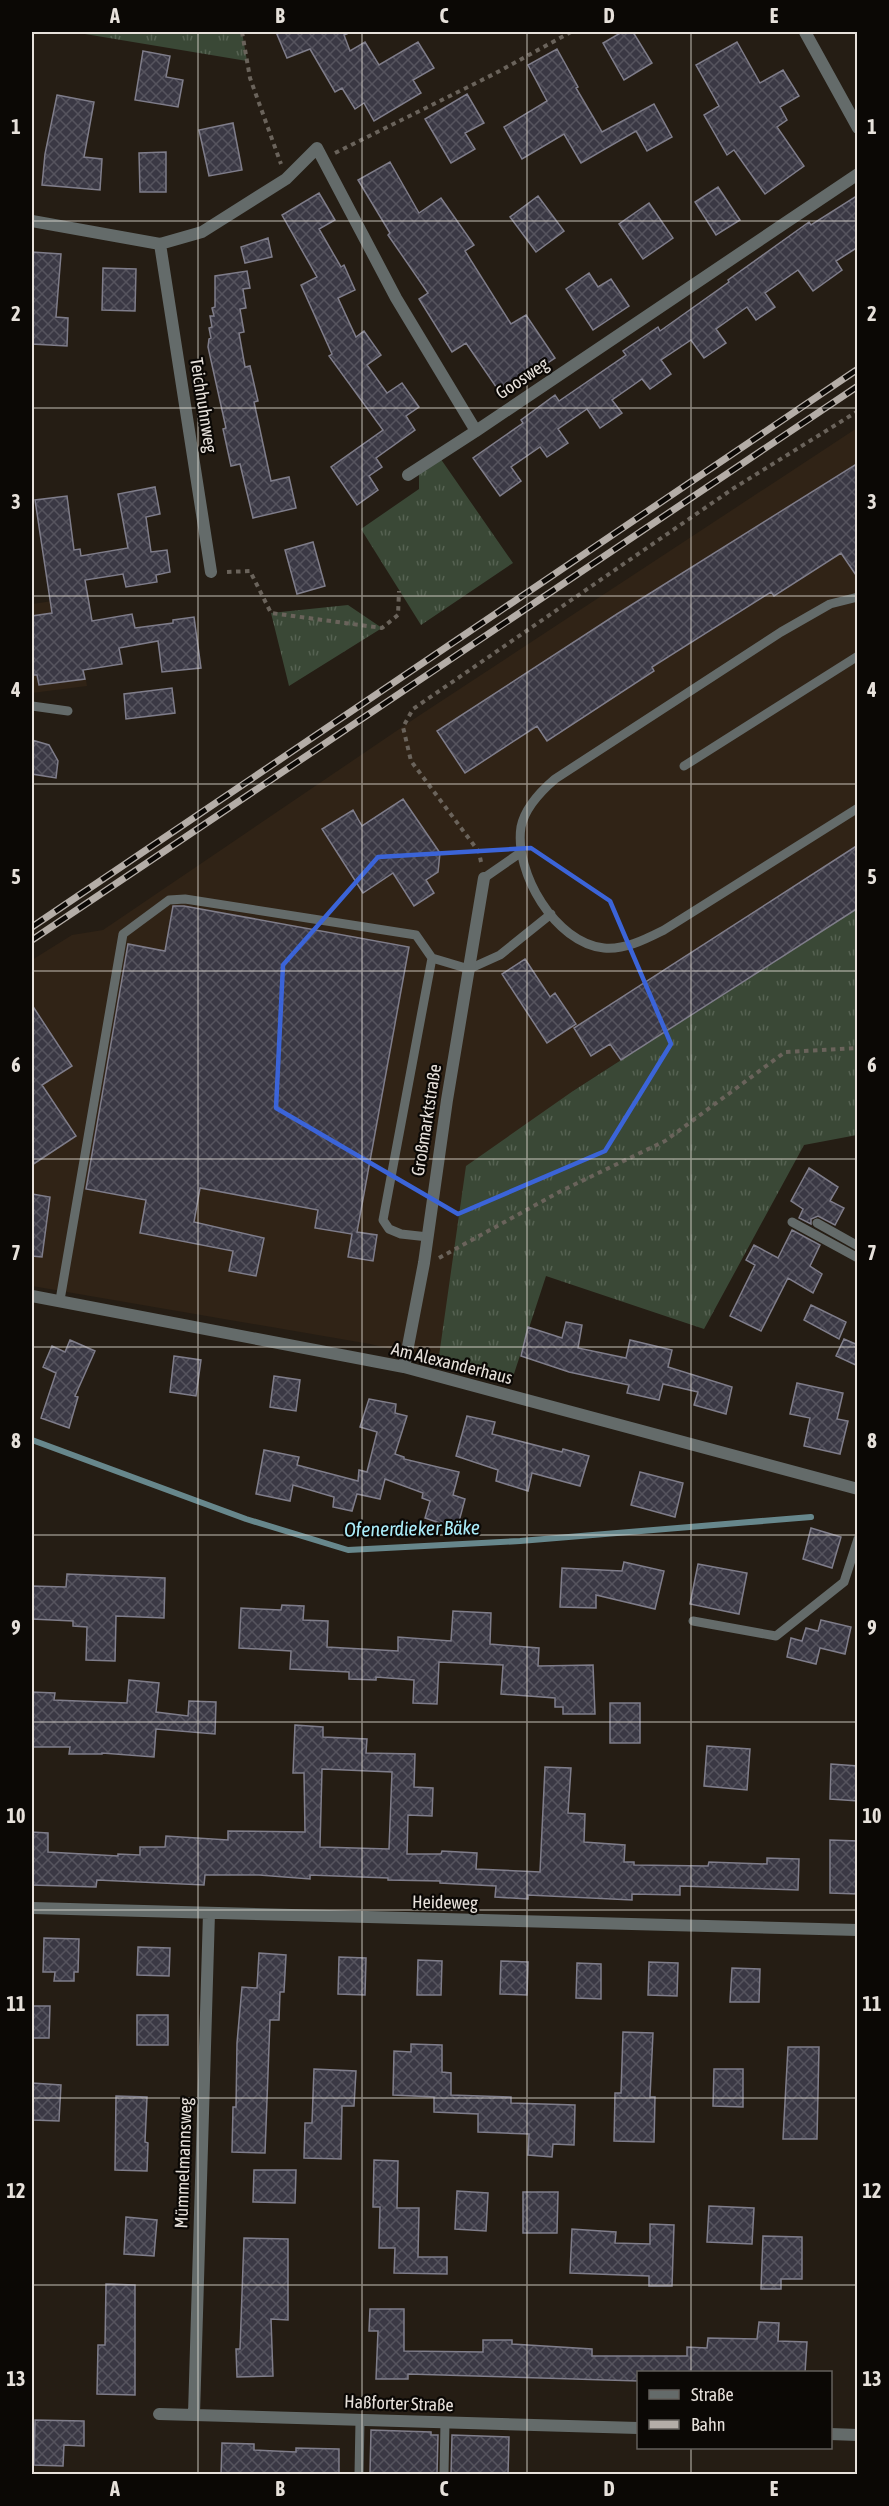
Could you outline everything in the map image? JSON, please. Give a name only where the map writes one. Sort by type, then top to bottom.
[{"type":"street","points":[[805,32],[858,128]]},
{"type":"street","points":[[32,221],[160,244],[202,232],[286,179],[317,148],[396,298],[476,431]]},
{"type":"street","name":"Goosweg","points":[[408,475],[858,174]]},
{"type":"street","name":"Teichhuhnweg","points":[[160,244],[211,572]]},
{"type":"street","name":"Großmarktstraße","points":[[404,1367],[424,1263],[484,878]]},
{"type":"street","name":"Am Alexanderhaus","points":[[32,1296],[404,1367],[858,1489]]},
{"type":"street","name":"Heideweg","points":[[32,1908],[858,1930]]},
{"type":"street","name":"Mümmelmannsweg","points":[[194,2414],[209,1913]]},
{"type":"street","name":"Haßforter Straße","points":[[159,2414],[637,2428]]},
{"type":"street","points":[[832,2434],[858,2435]]},
{"type":"lane","points":[[858,597],[830,604],[781,632],[555,779],[536,796],[521,825],[520,853],[530,885],[551,914],[574,938],[604,948],[633,945],[664,930],[858,808]]},
{"type":"lane","points":[[684,766],[858,656]]},
{"type":"lane","points":[[32,706],[68,711]]},
{"type":"lane","points":[[484,878],[520,853]]},
{"type":"lane","points":[[60,1300],[123,934],[169,900],[185,899],[416,935],[432,958],[469,969],[500,955],[551,914]]},
{"type":"lane","points":[[428,1237],[401,1234],[389,1230],[383,1220],[432,958]]},
{"type":"lane","points":[[792,1222],[858,1258]]},
{"type":"lane","points":[[816,1223],[858,1246]]},
{"type":"lane","points":[[693,1621],[776,1636],[844,1581],[858,1539]]},
{"type":"lane","points":[[359,2475],[360,2420]]},
{"type":"lane","points":[[444,2475],[445,2422]]},
{"type":"path","points":[[242,32],[250,78],[286,179]]},
{"type":"path","points":[[317,148],[335,153],[494,74],[571,32]]},
{"type":"path","points":[[484,878],[479,852],[411,761],[403,727],[413,709],[734,488],[858,411]]},
{"type":"path","points":[[211,572],[250,571],[271,613],[382,628],[398,615],[399,591]]},
{"type":"path","points":[[424,1263],[446,1256],[561,1191],[666,1141],[785,1052],[858,1048]]},
{"type":"highlighted area","points":[[531,848],[610,901],[671,1044],[605,1151],[458,1214],[276,1108],[283,965],[378,857]]},
{"type":"shaded area","points":[[857,428],[857,908],[573,1091],[440,1361],[370,1344],[32,1286],[32,960],[72,935],[103,930],[417,717]]},
{"type":"shaded area","points":[[73,598],[87,686],[32,693],[32,604]]},
{"type":"green space","points":[[73,32],[242,32],[247,61]]},
{"type":"green space","points":[[438,455],[513,563],[421,625],[361,529],[419,489],[419,467]]},
{"type":"green space","points":[[348,605],[382,628],[289,686],[271,613]]},
{"type":"green space","points":[[857,908],[857,1135],[804,1145],[704,1329],[546,1276],[511,1383],[438,1363],[466,1166],[573,1091]]},
{"type":"building","points":[[276,32],[351,32],[344,35],[350,51],[365,42],[379,65],[418,42],[434,68],[413,80],[421,93],[374,121],[364,103],[355,109],[342,88],[335,92],[310,49],[287,58]]},
{"type":"building","points":[[622,32],[633,32],[652,63],[624,80],[603,43]]},
{"type":"building","points":[[737,42],[760,83],[783,70],[799,96],[780,107],[787,120],[777,127],[804,166],[765,194],[734,150],[727,155],[704,115],[719,106],[696,65]]},
{"type":"building","points":[[557,49],[578,87],[576,88],[602,132],[654,104],[672,137],[647,151],[636,131],[581,163],[564,134],[522,159],[504,127],[547,101],[528,65]]},
{"type":"building","points":[[143,51],[170,56],[166,77],[183,80],[178,107],[135,100]]},
{"type":"building","points":[[467,94],[484,123],[465,133],[475,149],[451,163],[425,119]]},
{"type":"building","points":[[57,95],[94,102],[84,157],[102,159],[100,190],[42,185],[45,154]]},
{"type":"building","points":[[233,123],[242,170],[209,176],[199,130]]},
{"type":"building","points":[[166,152],[166,192],[140,192],[139,153]]},
{"type":"building","points":[[390,162],[419,213],[441,198],[474,245],[465,251],[511,324],[526,315],[555,358],[501,394],[466,343],[452,352],[419,299],[428,293],[388,235],[390,233],[358,180]]},
{"type":"building","points":[[718,187],[740,220],[716,235],[695,202]]},
{"type":"building","points":[[319,193],[335,220],[319,229],[341,267],[344,265],[355,290],[338,298],[356,337],[364,331],[381,355],[367,365],[387,393],[402,383],[419,407],[406,416],[415,430],[376,458],[382,467],[369,476],[378,490],[357,505],[331,467],[383,430],[329,356],[332,354],[301,285],[317,277],[282,215]]},
{"type":"building","points":[[858,195],[858,247],[836,261],[842,270],[813,291],[798,270],[765,293],[775,307],[756,320],[747,307],[716,329],[726,343],[704,358],[691,340],[661,360],[671,374],[650,389],[642,379],[612,400],[622,413],[600,428],[587,409],[558,429],[568,443],[547,457],[540,447],[511,467],[521,481],[500,496],[473,458],[523,423],[521,420],[555,395],[559,401],[626,355],[623,351],[658,327],[660,331],[809,222],[811,225]]},
{"type":"building","points":[[538,196],[564,231],[536,252],[510,217]]},
{"type":"building","points":[[649,203],[673,238],[643,259],[619,224]]},
{"type":"building","points":[[268,238],[272,257],[245,263],[241,247]]},
{"type":"building","points":[[32,252],[61,254],[56,317],[68,318],[67,346],[32,344]]},
{"type":"building","points":[[103,268],[136,269],[135,311],[102,310]]},
{"type":"building","points":[[247,271],[250,288],[243,289],[246,308],[240,309],[244,332],[239,333],[245,367],[250,366],[258,401],[254,402],[271,481],[289,477],[296,508],[253,518],[240,464],[231,466],[223,429],[226,428],[208,347],[211,338],[209,328],[212,327],[210,316],[214,316],[212,308],[215,307],[215,276]]},
{"type":"building","points":[[589,273],[598,287],[611,279],[629,306],[593,330],[566,289]]},
{"type":"building","points":[[858,463],[858,578],[841,553],[774,596],[771,592],[652,667],[654,671],[547,741],[537,726],[465,773],[437,731],[617,614]]},
{"type":"building","points":[[155,487],[160,514],[146,517],[151,552],[167,550],[170,572],[156,575],[157,582],[126,587],[123,574],[85,580],[92,621],[132,614],[135,628],[173,623],[173,620],[194,617],[201,668],[162,672],[158,641],[119,648],[122,664],[83,670],[85,679],[39,685],[37,675],[32,675],[32,616],[52,613],[35,500],[67,496],[74,550],[80,549],[81,556],[128,548],[118,494]]},
{"type":"building","points":[[313,542],[325,586],[297,594],[285,550]]},
{"type":"building","points":[[172,688],[175,713],[126,719],[124,694]]},
{"type":"building","points":[[32,740],[49,745],[58,761],[56,778],[32,774]]},
{"type":"building","points":[[403,799],[440,853],[438,872],[426,880],[434,893],[414,906],[393,873],[363,893],[322,829],[353,810],[362,826]]},
{"type":"building","points":[[858,845],[858,908],[621,1060],[610,1044],[591,1056],[574,1028]]},
{"type":"building","points":[[173,906],[184,906],[409,947],[357,1232],[377,1235],[373,1261],[348,1257],[352,1234],[315,1228],[318,1210],[200,1188],[194,1222],[264,1238],[256,1276],[229,1271],[233,1251],[140,1233],[146,1200],[86,1189],[128,944],[165,951]]},
{"type":"building","points":[[525,959],[550,997],[555,993],[576,1024],[547,1043],[502,974]]},
{"type":"building","points":[[32,1005],[72,1066],[42,1085],[76,1136],[32,1165]]},
{"type":"building","points":[[809,1168],[838,1187],[830,1201],[844,1208],[835,1225],[818,1216],[811,1219],[811,1224],[799,1218],[803,1209],[791,1201]]},
{"type":"building","points":[[32,1194],[50,1197],[42,1257],[32,1256]]},
{"type":"building","points":[[792,1230],[820,1245],[810,1266],[822,1274],[813,1293],[788,1278],[761,1331],[730,1316],[755,1265],[746,1260],[754,1245],[778,1258]]},
{"type":"building","points":[[811,1305],[846,1322],[839,1339],[804,1320]]},
{"type":"building","points":[[566,1322],[582,1325],[578,1348],[626,1358],[630,1340],[672,1350],[668,1367],[732,1387],[726,1414],[694,1405],[698,1392],[663,1384],[659,1400],[627,1393],[629,1385],[569,1372],[521,1356],[528,1327],[562,1338]]},
{"type":"building","points":[[844,1339],[858,1345],[858,1366],[836,1356]]},
{"type":"building","points":[[70,1340],[95,1351],[75,1396],[78,1397],[69,1428],[41,1418],[56,1373],[43,1367],[52,1346],[65,1352]]},
{"type":"building","points":[[174,1356],[201,1360],[196,1396],[170,1392]]},
{"type":"building","points":[[274,1376],[300,1380],[296,1411],[270,1407]]},
{"type":"building","points":[[797,1383],[843,1393],[837,1419],[848,1421],[840,1454],[804,1446],[810,1418],[790,1414]]},
{"type":"building","points":[[369,1399],[396,1404],[395,1413],[407,1416],[395,1454],[404,1459],[459,1472],[453,1495],[465,1499],[457,1529],[425,1518],[430,1501],[422,1498],[423,1493],[385,1479],[380,1499],[357,1494],[352,1511],[333,1507],[334,1497],[293,1485],[290,1501],[256,1494],[264,1450],[299,1457],[297,1465],[358,1481],[359,1470],[367,1472],[377,1432],[360,1427]]},
{"type":"building","points":[[467,1416],[495,1422],[492,1434],[562,1452],[563,1449],[589,1456],[580,1486],[532,1473],[528,1491],[496,1481],[498,1470],[456,1456]]},
{"type":"building","points":[[640,1472],[683,1483],[675,1517],[631,1505]]},
{"type":"building","points":[[811,1528],[841,1537],[832,1568],[803,1559]]},
{"type":"building","points":[[624,1562],[664,1571],[655,1609],[596,1595],[596,1608],[560,1607],[562,1568],[622,1571]]},
{"type":"building","points":[[698,1564],[747,1573],[739,1614],[690,1604]]},
{"type":"building","points":[[67,1574],[165,1578],[164,1618],[116,1616],[115,1661],[86,1660],[87,1627],[73,1626],[73,1621],[32,1619],[32,1586],[66,1587]]},
{"type":"building","points":[[282,1605],[304,1606],[303,1620],[328,1621],[327,1647],[398,1651],[398,1637],[451,1641],[453,1611],[491,1613],[490,1644],[539,1648],[538,1666],[593,1665],[595,1714],[563,1714],[563,1707],[555,1707],[555,1698],[501,1694],[503,1665],[439,1662],[437,1704],[413,1703],[414,1680],[376,1677],[376,1680],[349,1679],[349,1672],[290,1669],[291,1651],[239,1648],[241,1608],[281,1610]]},
{"type":"building","points":[[821,1620],[851,1627],[845,1654],[820,1648],[816,1664],[787,1657],[791,1638],[802,1641],[806,1628],[818,1631]]},
{"type":"building","points":[[129,1680],[159,1683],[156,1712],[188,1716],[189,1701],[216,1702],[215,1734],[156,1729],[154,1757],[102,1753],[69,1754],[70,1747],[32,1747],[32,1692],[55,1693],[54,1700],[127,1703]]},
{"type":"building","points":[[610,1703],[640,1703],[640,1743],[610,1743]]},
{"type":"building","points":[[295,1725],[323,1727],[323,1737],[367,1739],[366,1753],[415,1754],[414,1787],[433,1788],[432,1816],[408,1815],[407,1854],[441,1854],[442,1851],[477,1853],[476,1869],[540,1872],[545,1767],[571,1768],[568,1813],[585,1814],[584,1842],[625,1845],[624,1862],[634,1862],[634,1865],[708,1866],[709,1862],[767,1864],[767,1858],[799,1859],[798,1890],[680,1886],[680,1895],[632,1894],[632,1900],[528,1895],[528,1899],[495,1897],[496,1886],[310,1875],[310,1879],[259,1875],[205,1875],[204,1885],[97,1880],[96,1887],[32,1885],[32,1832],[48,1833],[48,1852],[118,1856],[118,1854],[140,1855],[140,1847],[165,1847],[166,1836],[228,1840],[228,1831],[305,1832],[304,1773],[293,1773]],"holes":[[[322,1769],[392,1772],[389,1849],[320,1847]]]},
{"type":"building","points":[[707,1746],[750,1749],[747,1790],[704,1786]]},
{"type":"building","points":[[831,1764],[858,1766],[858,1801],[830,1799]]},
{"type":"building","points":[[830,1840],[858,1841],[858,1894],[830,1893]]},
{"type":"building","points":[[44,1938],[79,1939],[78,1972],[74,1972],[74,1981],[54,1981],[55,1972],[43,1972]]},
{"type":"building","points":[[138,1947],[170,1948],[169,1976],[137,1975]]},
{"type":"building","points":[[259,1953],[286,1955],[284,1992],[280,1992],[279,2020],[270,2020],[265,2153],[232,2152],[242,1987],[257,1988]]},
{"type":"building","points":[[339,1957],[366,1958],[365,1995],[338,1994]]},
{"type":"building","points":[[418,1960],[442,1961],[441,1995],[417,1995]]},
{"type":"building","points":[[501,1961],[528,1962],[527,1995],[500,1994]]},
{"type":"building","points":[[649,1962],[678,1963],[677,1996],[648,1995]]},
{"type":"building","points":[[577,1963],[601,1964],[601,1999],[576,1998]]},
{"type":"building","points":[[732,1968],[760,1969],[759,2002],[730,2002]]},
{"type":"building","points":[[32,2006],[50,2006],[49,2038],[32,2038]]},
{"type":"building","points":[[137,2015],[168,2015],[168,2045],[137,2045]]},
{"type":"building","points":[[623,2032],[653,2033],[650,2097],[655,2097],[654,2142],[614,2141],[615,2093],[621,2093]]},
{"type":"building","points":[[411,2044],[442,2045],[442,2072],[451,2073],[451,2095],[511,2097],[511,2103],[575,2105],[574,2145],[553,2144],[552,2157],[528,2155],[529,2134],[478,2132],[478,2114],[434,2112],[434,2097],[393,2095],[394,2051],[411,2052]]},
{"type":"building","points":[[788,2047],[819,2047],[817,2139],[783,2139]]},
{"type":"building","points":[[314,2069],[356,2071],[354,2106],[342,2106],[341,2159],[304,2158],[305,2123],[312,2123]]},
{"type":"building","points":[[714,2069],[743,2069],[743,2107],[713,2106]]},
{"type":"building","points":[[32,2083],[61,2085],[59,2121],[32,2120]]},
{"type":"building","points":[[116,2096],[147,2097],[145,2142],[148,2143],[147,2171],[115,2170]]},
{"type":"building","points":[[374,2160],[398,2161],[397,2208],[419,2208],[418,2257],[447,2257],[447,2274],[394,2273],[395,2248],[379,2248],[380,2207],[373,2207]]},
{"type":"building","points":[[254,2170],[296,2170],[295,2203],[253,2202]]},
{"type":"building","points":[[457,2191],[488,2193],[486,2231],[455,2229]]},
{"type":"building","points":[[523,2192],[558,2192],[557,2233],[523,2233]]},
{"type":"building","points":[[709,2206],[754,2208],[752,2244],[707,2242]]},
{"type":"building","points":[[126,2217],[157,2220],[154,2256],[124,2254]]},
{"type":"building","points":[[650,2224],[674,2225],[672,2286],[649,2286],[649,2276],[570,2273],[572,2229],[616,2232],[615,2243],[650,2244]]},
{"type":"building","points":[[763,2236],[802,2237],[802,2279],[781,2279],[781,2289],[761,2289]]},
{"type":"building","points":[[244,2238],[288,2239],[288,2320],[271,2319],[273,2376],[237,2377],[236,2349],[240,2349]]},
{"type":"building","points":[[106,2284],[135,2285],[135,2395],[97,2394],[98,2345],[105,2345]]},
{"type":"building","points":[[370,2309],[404,2309],[404,2351],[483,2352],[483,2340],[512,2340],[512,2344],[592,2349],[592,2356],[687,2356],[687,2347],[707,2348],[708,2338],[757,2339],[759,2322],[779,2323],[778,2341],[807,2342],[805,2371],[637,2371],[637,2381],[408,2374],[408,2379],[376,2379],[378,2331],[369,2331]]},
{"type":"building","points":[[35,2420],[84,2421],[84,2446],[64,2445],[63,2466],[34,2465]]},
{"type":"building","points":[[371,2430],[431,2432],[431,2435],[438,2435],[437,2475],[370,2473]]},
{"type":"building","points":[[452,2435],[509,2437],[508,2475],[451,2475]]},
{"type":"building","points":[[222,2443],[254,2444],[254,2450],[296,2452],[296,2448],[339,2449],[339,2475],[221,2475]]},
{"type":"waterway","name":"Ofenerdieker Bäke","points":[[32,1440],[246,1519],[348,1550],[520,1541],[811,1517]]},
{"type":"railway","points":[[32,927],[858,369]]},
{"type":"railway","points":[[32,940],[858,386]]}]
